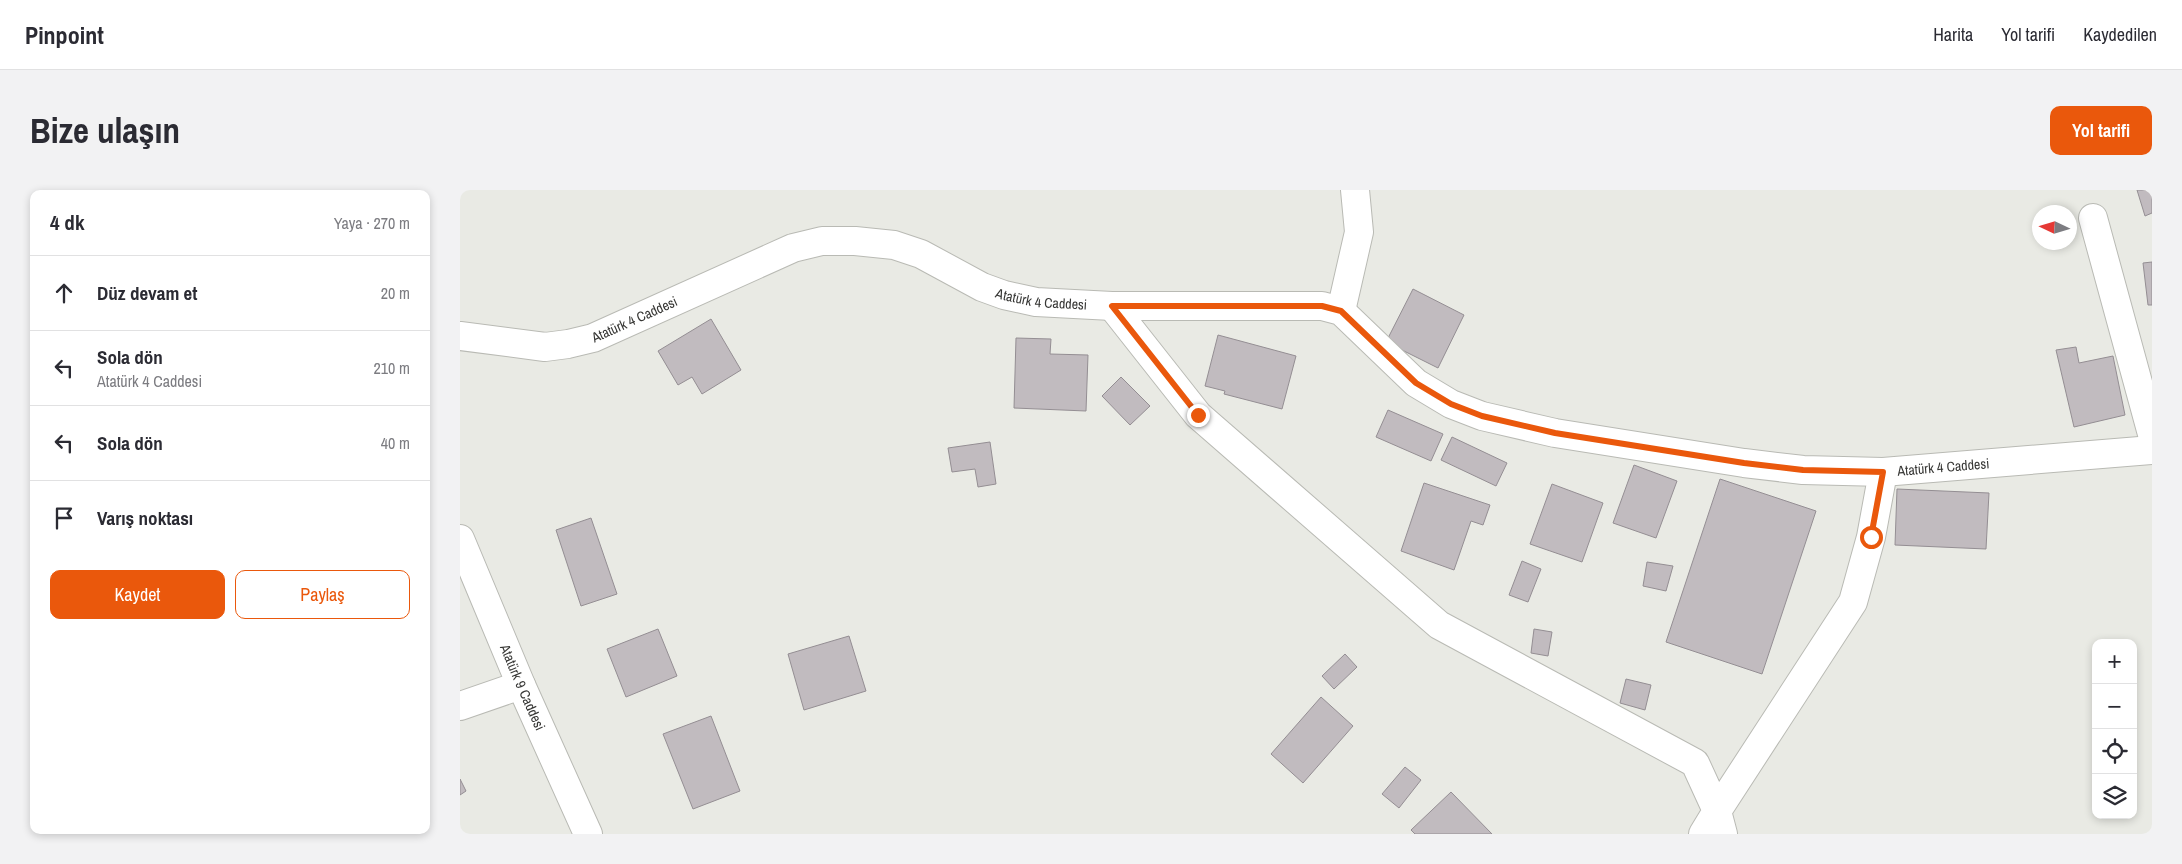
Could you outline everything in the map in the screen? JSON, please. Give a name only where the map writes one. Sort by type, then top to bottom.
[{"type":"street","points":[[1341,311],[1359,232],[1355,190]]},
{"type":"street","points":[[2093,218],[2152,434]]},
{"type":"street","name":"Atatürk 4 Caddesi","points":[[460,336],[545,347],[593,338],[786,251],[822,241],[855,241],[894,245],[921,254],[982,287],[1004,295],[1036,302],[1112,306],[1322,306],[1341,311],[1416,383],[1451,404],[1482,416],[1555,433],[1744,463],[1803,470],[1883,472],[2152,450]]},
{"type":"street","points":[[1112,306],[1198,415],[1439,625],[1695,763],[1720,822]]},
{"type":"street","points":[[1703,834],[1720,822],[1854,602],[1871,537],[1883,472]]},
{"type":"street","name":"Atatürk 9 Caddesi","points":[[460,539],[521,686],[588,834]]},
{"type":"street","points":[[460,706],[521,686]]},
{"type":"building","points":[[2137,190],[2152,190],[2152,213],[2145,216]]},
{"type":"building","points":[[2152,262],[2152,305],[2148,305],[2143,263]]},
{"type":"building","points":[[1413,289],[1464,315],[1438,368],[1386,342]]},
{"type":"building","points":[[711,319],[741,370],[702,394],[692,377],[678,385],[658,351]]},
{"type":"building","points":[[1218,335],[1296,356],[1282,409],[1224,394],[1225,391],[1205,386]]},
{"type":"building","points":[[1016,338],[1051,339],[1050,354],[1088,355],[1086,411],[1014,408]]},
{"type":"building","points":[[2076,347],[2079,363],[2113,356],[2125,415],[2074,427],[2056,350]]},
{"type":"building","points":[[1121,377],[1150,406],[1130,425],[1102,396]]},
{"type":"building","points":[[1388,410],[1443,434],[1431,461],[1376,437]]},
{"type":"building","points":[[1452,437],[1507,463],[1496,486],[1441,460]]},
{"type":"building","points":[[990,442],[996,484],[978,487],[975,469],[952,472],[948,448]]},
{"type":"building","points":[[1634,465],[1677,481],[1656,538],[1613,523]]},
{"type":"building","points":[[1720,479],[1816,511],[1762,674],[1666,642]]},
{"type":"building","points":[[1424,483],[1490,505],[1483,525],[1471,521],[1454,570],[1401,551]]},
{"type":"building","points":[[1552,484],[1603,503],[1582,562],[1530,544]]},
{"type":"building","points":[[1897,489],[1989,493],[1986,549],[1895,545]]},
{"type":"building","points":[[591,518],[617,594],[581,606],[556,530]]},
{"type":"building","points":[[1522,561],[1541,569],[1528,602],[1509,595]]},
{"type":"building","points":[[1647,562],[1673,566],[1666,591],[1643,586]]},
{"type":"building","points":[[658,629],[677,676],[626,697],[607,649]]},
{"type":"building","points":[[1534,629],[1552,632],[1548,656],[1531,653]]},
{"type":"building","points":[[849,636],[866,691],[804,710],[788,654]]},
{"type":"building","points":[[1345,654],[1357,667],[1334,689],[1322,676]]},
{"type":"building","points":[[1626,679],[1651,685],[1645,710],[1620,703]]},
{"type":"building","points":[[1321,697],[1353,726],[1303,783],[1271,754]]},
{"type":"building","points":[[711,716],[740,791],[693,809],[663,734]]},
{"type":"building","points":[[1405,767],[1421,780],[1399,808],[1382,794]]},
{"type":"building","points":[[460,779],[466,791],[460,795]]},
{"type":"building","points":[[1451,792],[1492,834],[1415,834],[1411,830]]},
{"type":"route","points":[[1198,415],[1112,306],[1322,306],[1341,311],[1416,383],[1451,404],[1482,416],[1555,433],[1744,463],[1803,470],[1883,472],[1871,537]]}]
